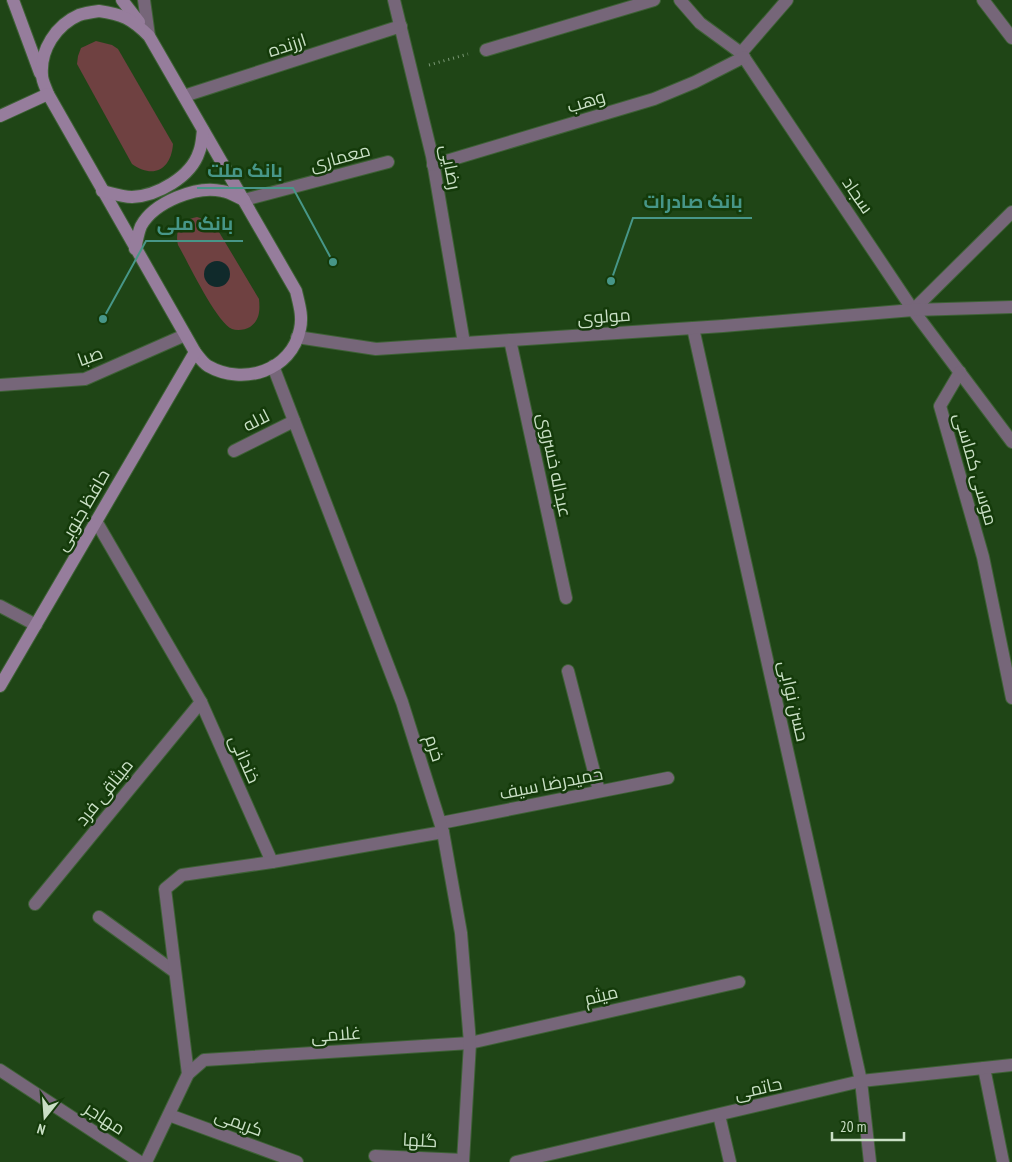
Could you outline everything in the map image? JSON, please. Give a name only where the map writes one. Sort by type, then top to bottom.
[{"type":"main road","points":[[13,0],[48,94],[195,352],[207,365],[224,373],[244,376],[263,372],[280,362],[293,347],[300,329],[301,310],[296,291],[149,36],[122,0]]},
{"type":"main road","points":[[42,76],[43,57],[50,39],[63,24],[80,15],[98,11],[118,14],[136,22],[149,36]]},
{"type":"main road","points":[[0,116],[48,94]]},
{"type":"main road","points":[[102,190],[120,196],[132,197],[144,195],[169,185],[185,173],[200,153],[203,130]]},
{"type":"main road","points":[[135,248],[141,226],[146,218],[174,198],[195,191],[212,189],[224,191],[244,200]]},
{"type":"main road","name":"حافظ جنوبی","points":[[0,686],[195,352]]},
{"type":"street","points":[[144,0],[149,36]]},
{"type":"street","name":"رضایی","points":[[394,0],[434,165],[464,343]]},
{"type":"street","points":[[486,50],[654,0]]},
{"type":"street","name":"سجاد","points":[[680,0],[700,23],[743,55],[913,310],[1012,442]]},
{"type":"street","points":[[743,55],[787,0]]},
{"type":"street","points":[[983,0],[1012,38]]},
{"type":"street","name":"ارزنده","points":[[184,96],[400,26]]},
{"type":"street","name":"وهب","points":[[434,165],[654,99],[695,82],[743,55]]},
{"type":"street","name":"معماری","points":[[244,200],[388,162]]},
{"type":"street","points":[[913,310],[1012,212]]},
{"type":"street","name":"مولوی","points":[[297,337],[376,349],[693,328],[913,310],[1012,308]]},
{"type":"street","name":"حسن نوابی","points":[[693,328],[861,1081]]},
{"type":"street","name":"صبا","points":[[0,385],[85,379],[185,335]]},
{"type":"street","name":"عبداله خسروی","points":[[510,340],[566,598]]},
{"type":"street","name":"خرم","points":[[273,366],[402,702],[442,828],[461,933],[470,1043],[463,1161]]},
{"type":"street","name":"موسی کماسی","points":[[960,372],[940,406],[983,557],[1012,698]]},
{"type":"street","name":"لاله","points":[[234,451],[294,421]]},
{"type":"street","name":"خندانی","points":[[96,521],[201,702],[272,862]]},
{"type":"street","points":[[0,606],[36,625]]},
{"type":"street","points":[[568,671],[599,791]]},
{"type":"street","name":"میثاقی فرد","points":[[35,904],[201,702]]},
{"type":"street","name":"حمیدرضا سیف","points":[[442,828],[599,791],[668,778]]},
{"type":"street","points":[[146,1162],[188,1074],[165,890],[182,874],[272,862],[442,828]]},
{"type":"street","points":[[99,917],[176,972]]},
{"type":"street","name":"میثم","points":[[470,1043],[739,982]]},
{"type":"street","name":"غلامی","points":[[188,1074],[204,1060],[470,1043]]},
{"type":"street","name":"حاتمی","points":[[516,1162],[861,1081],[1012,1065]]},
{"type":"street","points":[[984,1068],[1003,1162]]},
{"type":"street","name":"مهاجر","points":[[0,1070],[140,1162]]},
{"type":"street","points":[[861,1081],[870,1162]]},
{"type":"street","name":"کریمی","points":[[169,1115],[297,1162]]},
{"type":"street","points":[[719,1115],[730,1162]]},
{"type":"street","name":"گلها","points":[[375,1156],[463,1161]]},
{"type":"path","points":[[411,70],[486,50]]},
{"type":"shaded area","points":[[96,41],[112,45],[118,49],[173,144],[169,160],[160,169],[147,171],[132,164],[77,64],[81,48]]},
{"type":"shaded area","points":[[197,217],[206,220],[216,227],[259,299],[258,318],[248,328],[234,330],[225,324],[203,291],[178,245],[177,234],[181,226],[188,220]]},
{"type":"water","points":[[217,261],[226,265],[230,274],[226,283],[217,287],[208,283],[204,274],[208,265]]},
{"type":"place","name":"بانک ملت","points":[[333,262]]},
{"type":"place","name":"بانک صادرات","points":[[611,281]]},
{"type":"place","name":"بانک ملی","points":[[103,319]]}]
